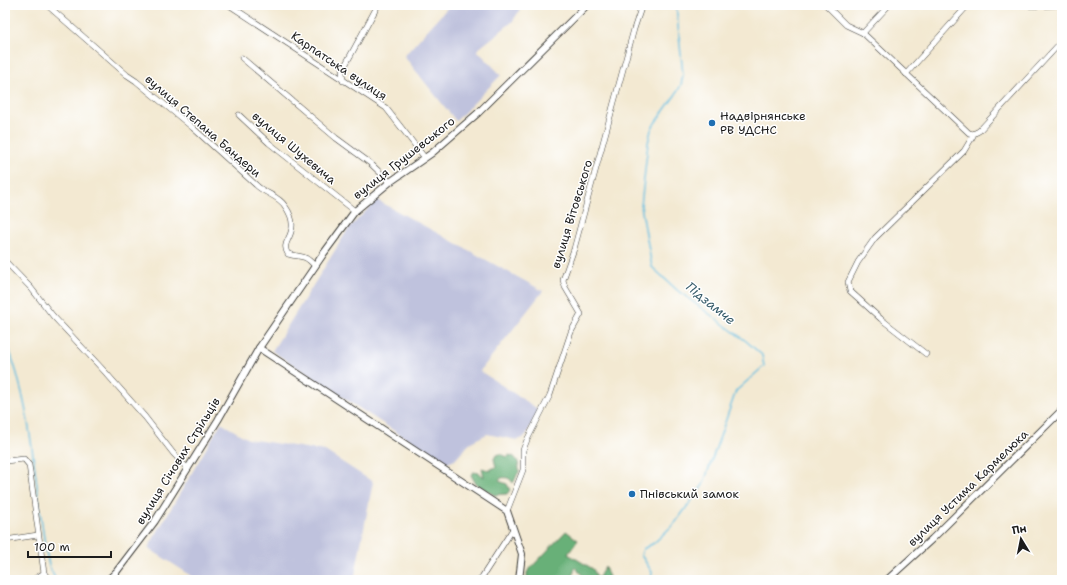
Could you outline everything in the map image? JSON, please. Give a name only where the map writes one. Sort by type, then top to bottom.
[{"type":"street","name":"вулиця Степана Бандери","points":[[47,5],[127,75],[193,128],[261,190],[277,197],[289,211],[292,224],[291,232],[285,245],[285,250],[288,254],[308,258],[315,266]]},
{"type":"street","name":"Карпатська вулиця","points":[[229,5],[386,108],[426,158]]},
{"type":"street","points":[[343,80],[342,71],[378,5]]},
{"type":"street","name":"вулиця Грушевського","points":[[259,348],[355,211],[390,182],[426,158],[478,113],[587,5]]},
{"type":"street","name":"вулиця Вітовського","points":[[507,511],[523,470],[523,450],[550,394],[571,332],[581,314],[565,287],[563,280],[574,249],[634,29],[642,5]]},
{"type":"street","points":[[826,5],[846,25],[863,33],[969,133],[973,135]]},
{"type":"street","points":[[863,33],[889,5]]},
{"type":"street","points":[[906,74],[968,5]]},
{"type":"street","points":[[1030,5],[1060,5]]},
{"type":"street","points":[[926,354],[881,319],[850,291],[848,282],[858,262],[875,238],[964,151],[973,135],[979,131],[1062,41]]},
{"type":"street","points":[[242,58],[336,138],[370,163],[390,182]]},
{"type":"street","name":"вулиця Шухевича","points":[[239,115],[269,143],[355,211]]},
{"type":"street","points":[[5,261],[31,288],[53,316],[141,412],[188,469]]},
{"type":"street","points":[[259,348],[507,511],[522,554],[519,580]]},
{"type":"street","name":"вулиця Січових Стрільців","points":[[108,580],[117,572],[135,550],[168,502],[218,420],[259,348]]},
{"type":"street","name":"вулиця Устима Кармелюка","points":[[887,580],[932,539],[1062,410]]},
{"type":"street","points":[[5,461],[24,458],[28,465],[44,573],[49,580]]},
{"type":"street","points":[[480,580],[513,529]]},
{"type":"street","points":[[5,540],[38,536]]},
{"type":"street","points":[[33,580],[44,573]]},
{"type":"shaded area","points":[[450,5],[516,5],[520,10],[512,22],[477,50],[501,75],[456,121],[404,56]]},
{"type":"shaded area","points":[[377,200],[543,291],[480,371],[539,410],[525,437],[517,440],[487,434],[471,442],[455,460],[445,464],[272,351],[349,228]]},
{"type":"shaded area","points":[[221,423],[248,439],[325,451],[373,482],[354,580],[198,580],[148,548]]},
{"type":"green space","points":[[500,454],[508,457],[509,455],[514,457],[518,463],[519,472],[513,483],[507,478],[501,478],[499,481],[507,484],[510,490],[507,494],[494,495],[476,484],[471,475],[473,472],[479,473],[484,477],[482,468],[491,471],[491,469],[496,467],[494,459],[496,455]]},
{"type":"green space","points":[[566,531],[578,540],[568,554],[593,569],[598,579],[605,566],[610,580],[586,580],[575,567],[572,580],[527,580],[527,572]]},
{"type":"waterway","name":"Підзамче","points":[[651,580],[652,572],[641,555],[643,549],[654,543],[675,523],[703,485],[736,391],[764,366],[762,355],[746,341],[677,290],[652,267],[641,206],[648,143],[651,130],[676,94],[681,85],[683,75],[676,5]]},
{"type":"waterway","points":[[5,339],[14,364],[27,415],[45,545],[49,566],[56,580]]},
{"type":"place","name":"Надвірнянське РВ УДСНС","points":[[712,123]]},
{"type":"place","name":"Пнівський замок","points":[[632,494]]}]
